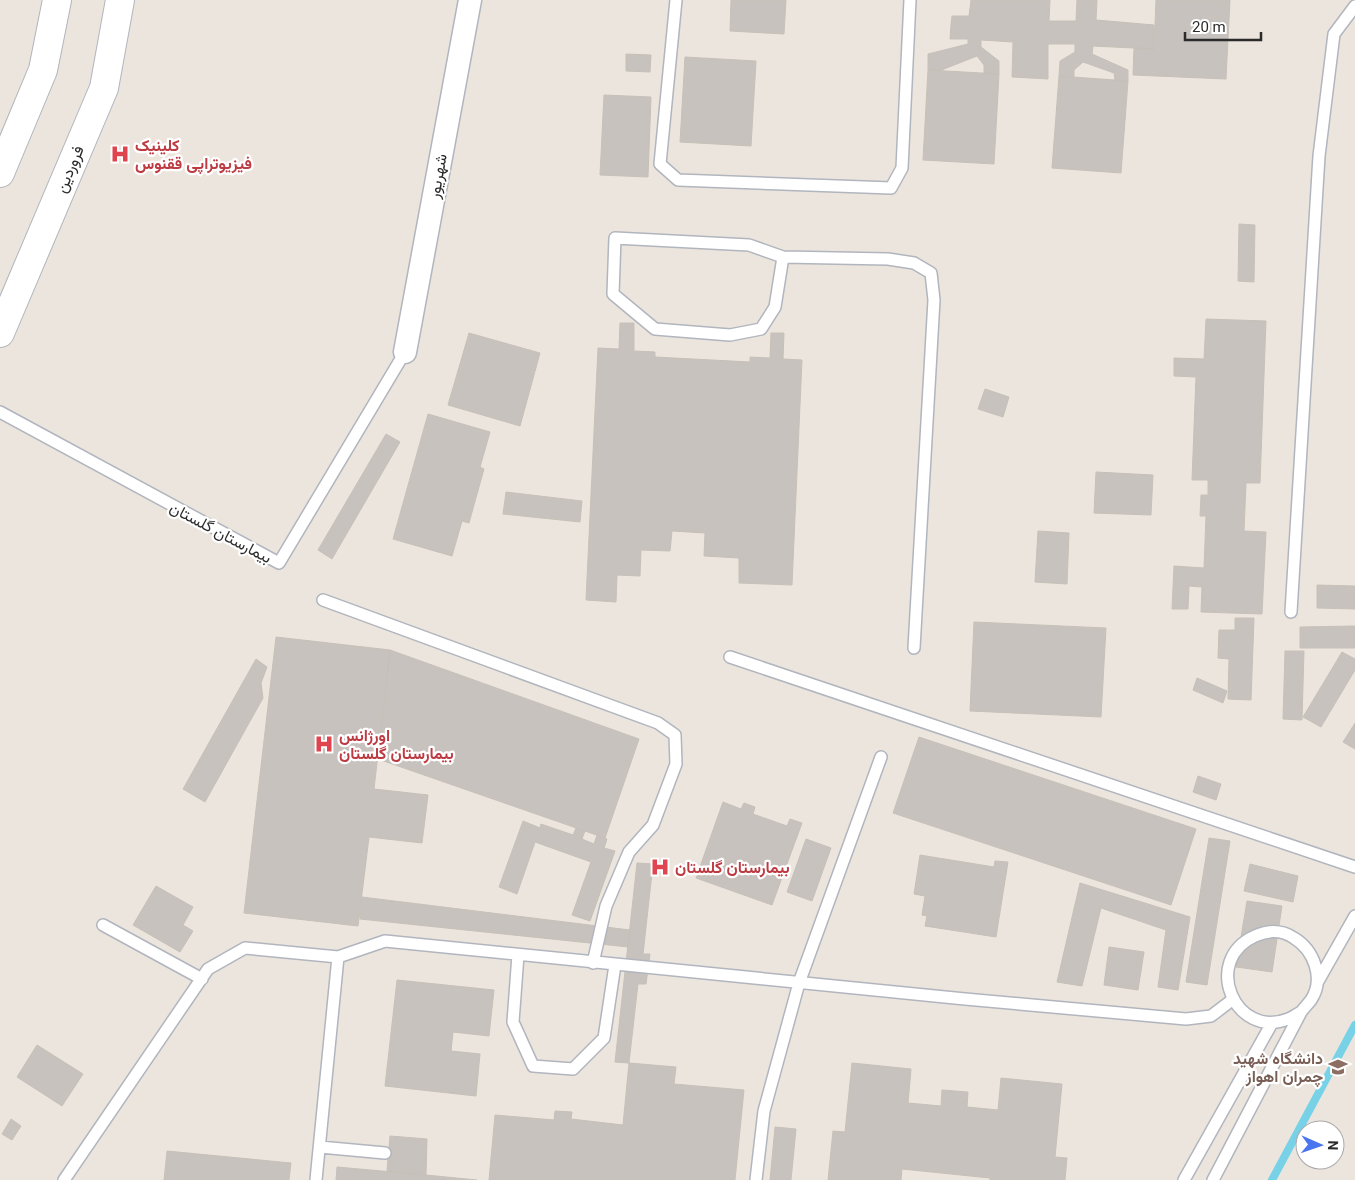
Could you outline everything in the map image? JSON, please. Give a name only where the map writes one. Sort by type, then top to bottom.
[{"type":"main road","points":[[0,173],[44,70],[57,0]]},
{"type":"main road","name":"فروردین","points":[[0,333],[104,88],[120,0]]},
{"type":"street","name":"شهریور","points":[[405,352],[470,0]]},
{"type":"lane","points":[[676,0],[660,164],[678,180],[891,188],[902,168],[910,0]]},
{"type":"lane","points":[[1290,612],[1319,156],[1334,34],[1355,5],[1353,0]]},
{"type":"lane","points":[[783,257],[775,307],[761,329],[730,335],[655,329],[613,294],[615,238],[749,245],[783,257],[888,259],[914,262],[931,272],[934,300],[914,648]]},
{"type":"lane","name":"بیمارستان گلستان","points":[[0,412],[279,563],[405,352]]},
{"type":"lane","points":[[323,600],[658,723],[675,734],[676,764],[653,825],[629,852],[606,906],[593,962]]},
{"type":"lane","points":[[730,657],[1355,867]]},
{"type":"lane","points":[[756,1180],[764,1111],[799,983],[881,756]]},
{"type":"lane","points":[[1213,1180],[1301,1012],[1312,999],[1317,984],[1355,916]]},
{"type":"lane","points":[[103,926],[202,979]]},
{"type":"lane","points":[[1301,1012],[1287,1020],[1272,1022],[1256,1020],[1242,1012],[1232,1000],[1226,979],[1230,958],[1244,941],[1263,932],[1285,932],[1304,944],[1315,962],[1317,984]]},
{"type":"lane","points":[[64,1180],[208,969],[244,948],[338,957],[385,941],[799,983],[1186,1019],[1211,1016],[1232,1000]]},
{"type":"lane","points":[[518,955],[513,1022],[533,1066],[572,1069],[604,1038],[615,965]]},
{"type":"lane","points":[[316,1180],[338,957]]},
{"type":"lane","points":[[1184,1180],[1272,1022]]},
{"type":"lane","points":[[320,1147],[385,1153]]},
{"type":"building","points":[[731,0],[786,0],[784,34],[730,31]]},
{"type":"building","points":[[971,0],[1050,0],[1049,21],[1076,21],[1077,0],[1097,0],[1096,20],[1154,25],[1154,49],[1093,46],[1092,54],[1128,70],[1128,81],[1115,80],[1114,73],[1083,62],[1074,70],[1074,77],[1059,76],[1060,61],[1075,52],[1075,44],[1048,44],[1048,79],[1012,77],[1013,42],[981,40],[981,47],[999,61],[999,74],[984,73],[984,65],[977,56],[939,71],[928,70],[928,54],[968,44],[968,39],[950,39],[952,16],[969,16]]},
{"type":"building","points":[[1156,0],[1230,0],[1226,79],[1133,75],[1134,48],[1154,49]]},
{"type":"building","points":[[626,54],[651,55],[650,72],[626,71]]},
{"type":"building","points":[[685,57],[756,61],[751,146],[680,142]]},
{"type":"building","points":[[928,70],[999,74],[994,164],[923,160]]},
{"type":"building","points":[[1059,76],[1128,81],[1121,173],[1052,168]]},
{"type":"building","points":[[604,95],[651,97],[648,177],[600,175]]},
{"type":"building","points":[[1239,224],[1255,225],[1254,282],[1238,281]]},
{"type":"building","points":[[1206,319],[1266,321],[1260,483],[1246,483],[1244,531],[1266,532],[1262,614],[1201,612],[1202,587],[1189,586],[1188,609],[1172,609],[1174,566],[1204,568],[1206,516],[1200,516],[1201,495],[1208,495],[1208,480],[1192,480],[1196,377],[1174,376],[1174,358],[1204,359]]},
{"type":"building","points":[[620,323],[634,323],[634,351],[655,352],[655,357],[750,362],[750,357],[770,358],[771,333],[784,333],[783,359],[802,360],[792,585],[739,583],[739,558],[704,556],[705,533],[672,531],[670,551],[641,550],[640,576],[617,575],[616,602],[586,600],[598,348],[619,349]]},
{"type":"building","points":[[469,333],[540,353],[520,426],[448,405]]},
{"type":"building","points":[[985,389],[1009,397],[1003,417],[978,409]]},
{"type":"building","points":[[428,414],[490,432],[480,467],[484,469],[469,523],[462,521],[452,556],[393,539]]},
{"type":"building","points":[[386,434],[400,442],[332,559],[318,550]]},
{"type":"building","points":[[1096,472],[1153,475],[1151,515],[1094,513]]},
{"type":"building","points":[[506,492],[582,501],[580,522],[503,514]]},
{"type":"building","points":[[1038,531],[1069,533],[1067,584],[1035,582]]},
{"type":"building","points":[[1317,585],[1355,586],[1355,609],[1317,608]]},
{"type":"building","points":[[1235,618],[1254,618],[1251,700],[1228,699],[1229,659],[1218,658],[1219,630],[1235,630]]},
{"type":"building","points":[[974,622],[1106,628],[1101,717],[970,711]]},
{"type":"building","points":[[1355,626],[1355,648],[1300,648],[1300,627]]},
{"type":"building","points":[[276,637],[390,650],[374,789],[428,795],[422,843],[369,837],[358,926],[244,913]]},
{"type":"building","points":[[390,650],[639,739],[605,838],[378,759]]},
{"type":"building","points":[[1285,651],[1304,651],[1302,720],[1283,719]]},
{"type":"building","points":[[1342,652],[1355,659],[1355,670],[1321,727],[1303,717]]},
{"type":"building","points":[[256,659],[267,667],[261,683],[263,698],[205,802],[183,789]]},
{"type":"building","points":[[1197,678],[1227,691],[1223,703],[1193,690]]},
{"type":"building","points":[[1355,723],[1355,749],[1343,742]]},
{"type":"building","points":[[919,737],[1196,829],[1171,905],[893,813]]},
{"type":"building","points":[[1198,776],[1221,784],[1216,800],[1193,792]]},
{"type":"building","points":[[723,802],[741,809],[744,803],[755,807],[753,814],[787,826],[790,819],[802,823],[772,905],[696,878]]},
{"type":"building","points":[[523,821],[540,828],[541,824],[573,835],[576,828],[585,831],[582,839],[594,844],[597,835],[607,839],[604,848],[615,851],[590,921],[572,915],[591,862],[535,842],[517,894],[499,887]]},
{"type":"building","points":[[1209,838],[1230,841],[1207,985],[1186,982]]},
{"type":"building","points":[[806,839],[831,848],[812,901],[787,892]]},
{"type":"building","points":[[920,855],[994,867],[995,861],[1008,862],[996,937],[925,926],[927,916],[922,915],[925,896],[914,894]]},
{"type":"building","points":[[637,863],[653,864],[643,954],[650,954],[646,984],[638,984],[629,1063],[615,1062]]},
{"type":"building","points":[[1250,864],[1298,876],[1293,902],[1244,891]]},
{"type":"building","points":[[1080,883],[1190,917],[1178,990],[1158,987],[1166,930],[1101,908],[1082,986],[1057,982]]},
{"type":"building","points":[[156,886],[193,907],[183,925],[193,931],[180,952],[133,925]]},
{"type":"building","points":[[362,897],[630,930],[628,947],[360,919]]},
{"type":"building","points":[[1247,901],[1282,906],[1272,972],[1236,967]]},
{"type":"building","points":[[1109,947],[1144,952],[1138,990],[1104,985]]},
{"type":"building","points":[[397,980],[494,990],[489,1036],[453,1032],[451,1051],[480,1054],[476,1096],[385,1086]]},
{"type":"building","points":[[37,1045],[83,1074],[62,1106],[17,1077]]},
{"type":"building","points":[[629,1063],[676,1067],[674,1084],[744,1090],[735,1180],[489,1180],[495,1115],[554,1120],[555,1111],[572,1112],[571,1119],[623,1125]]},
{"type":"building","points":[[852,1063],[911,1069],[908,1103],[941,1106],[942,1090],[968,1092],[967,1107],[998,1110],[1001,1078],[1062,1084],[1055,1157],[1067,1158],[1065,1180],[990,1180],[990,1178],[902,1169],[901,1180],[828,1180],[833,1131],[845,1132]]},
{"type":"building","points":[[11,1119],[21,1126],[12,1140],[2,1134]]},
{"type":"building","points":[[775,1127],[796,1129],[791,1180],[770,1180]]},
{"type":"building","points":[[390,1136],[427,1139],[426,1175],[387,1171]]},
{"type":"building","points":[[167,1151],[291,1163],[289,1180],[164,1180]]},
{"type":"building","points":[[337,1167],[426,1175],[477,1180],[336,1180]]},
{"type":"waterway","points":[[1272,1180],[1355,1025]]},
{"type":"place","name":"کلینیک فیزیوتراپی ققنوس","points":[[120,154]]},
{"type":"place","name":"اورژانس بیمارستان گلستان","points":[[324,744]]},
{"type":"place","name":"بیمارستان گلستان","points":[[660,867]]},
{"type":"place","name":"دانشگاه شهید چمران اهواز","points":[[1338,1067]]}]
